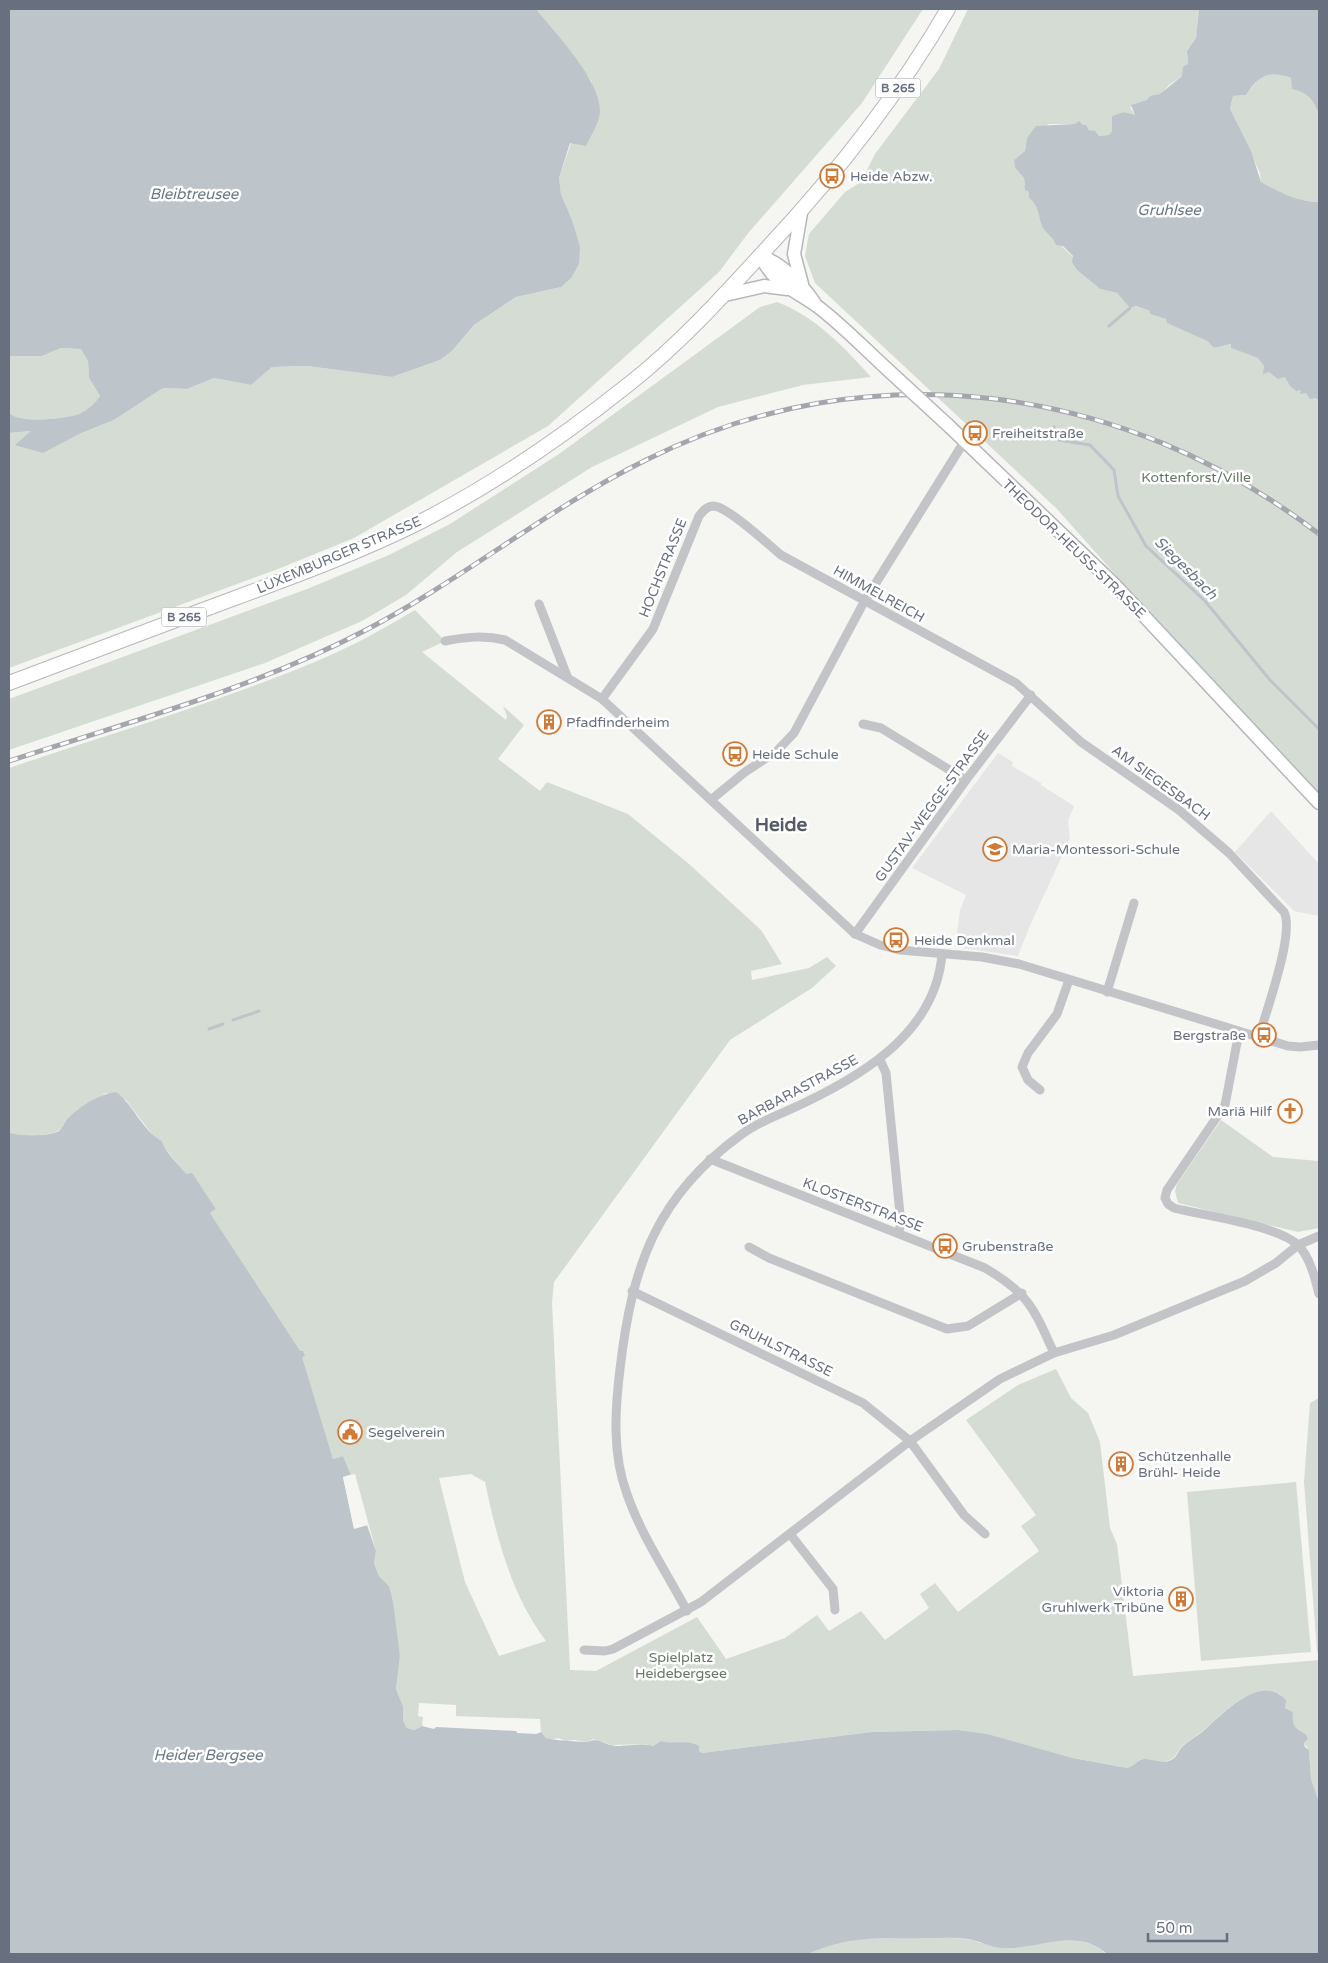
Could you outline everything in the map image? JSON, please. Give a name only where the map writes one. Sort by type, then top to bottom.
[{"type":"main road","name":"LUXEMBURGER STRASSE","points":[[9,683],[359,550],[419,522],[488,484],[556,439],[631,383],[725,295],[801,213],[893,96],[948,9]]},
{"type":"main road","name":"B 265","points":[[801,213],[794,254],[803,286]]},
{"type":"main road","name":"THEODOR-HEUSS-STRASSE","points":[[761,256],[780,266],[803,286],[817,306]]},
{"type":"main road","name":"THEODOR-HEUSS-STRASSE","points":[[761,256],[771,274],[787,289],[817,306],[887,369],[1115,585],[1319,803]]},
{"type":"main road","points":[[725,295],[764,286],[787,289]]},
{"type":"street","points":[[712,799],[745,772],[777,751],[794,733],[864,602],[964,442]]},
{"type":"street","name":"HOCHSTRASSE","points":[[602,699],[653,629],[699,516],[705,509],[714,506],[720,508]]},
{"type":"street","name":"HIMMELREICH","points":[[720,508],[781,555],[1016,684],[1031,695]]},
{"type":"street","points":[[539,604],[567,676]]},
{"type":"street","points":[[445,641],[472,636],[490,636],[505,640],[602,699],[712,799],[855,934],[880,945],[942,954],[982,957],[1019,964],[1288,1046],[1300,1047],[1319,1044]]},
{"type":"street","name":"GUSTAV-WEGGE-STRASSE","points":[[855,934],[966,780],[1031,695]]},
{"type":"street","name":"AM SIEGESBACH","points":[[1031,695],[1081,742],[1179,810],[1201,828],[1229,853],[1284,912],[1288,919],[1286,942],[1259,1037]]},
{"type":"street","points":[[863,724],[880,728],[966,780]]},
{"type":"street","points":[[1107,992],[1134,903]]},
{"type":"street","name":"BARBARASTRASSE","points":[[687,1611],[643,1531],[626,1494],[619,1464],[616,1433],[617,1393],[632,1291],[651,1239],[672,1203],[693,1176],[710,1159],[758,1124],[839,1086],[880,1060],[921,1016],[941,971],[942,954]]},
{"type":"street","points":[[1040,1090],[1028,1080],[1022,1067],[1028,1053],[1057,1014],[1069,980]]},
{"type":"street","points":[[1239,1032],[1225,1105],[1167,1190],[1165,1198],[1168,1204],[1174,1208],[1283,1234],[1298,1246],[1315,1276],[1319,1294]]},
{"type":"street","points":[[880,1060],[886,1073],[901,1224],[898,1232]]},
{"type":"street","name":"KLOSTERSTRASSE","points":[[710,1159],[985,1268],[1022,1293],[1033,1308],[1054,1353]]},
{"type":"street","points":[[584,1650],[613,1649],[687,1611],[910,1441],[1000,1379],[1054,1353],[1114,1335],[1245,1281],[1276,1263],[1298,1246],[1319,1236]]},
{"type":"street","points":[[750,1247],[769,1258],[947,1329],[968,1326],[1022,1293]]},
{"type":"street","name":"GRUHLSTRASSE","points":[[632,1291],[863,1403],[910,1441],[964,1515],[985,1534]]},
{"type":"street","points":[[790,1534],[834,1589],[835,1610]]},
{"type":"shaded area","name":"Maria-Montessori-Schule","points":[[998,753],[1013,762],[1012,766],[1074,806],[1068,821],[1070,839],[1031,923],[1018,956],[955,947],[960,911],[966,895],[912,868]]},
{"type":"shaded area","points":[[1271,811],[1319,864],[1319,916],[1294,911],[1235,852]]},
{"type":"green space","points":[[536,9],[923,9],[862,103],[749,232],[719,272],[548,426],[354,538],[278,569],[9,668],[9,433],[32,431],[16,445],[79,434],[114,420],[163,388],[187,389],[214,378],[251,385],[272,367],[307,366],[392,377],[440,360],[452,351],[474,325],[516,297],[561,287],[572,220],[561,194],[559,178],[592,82]]},
{"type":"green space","name":"Kottenforst/Ville","points":[[968,9],[1199,9],[1196,38],[1187,51],[1188,64],[1182,76],[1169,85],[1160,95],[1130,107],[1135,115],[1132,116],[1123,112],[1112,116],[1112,131],[1109,135],[1099,136],[1083,125],[1049,124],[1027,138],[1025,151],[1014,160],[1015,168],[1024,178],[1024,184],[1034,201],[1044,229],[1073,257],[1077,270],[1100,289],[1117,293],[1130,308],[1136,306],[1150,311],[1150,314],[1166,319],[1168,323],[1207,341],[1214,348],[1232,344],[1232,348],[1258,358],[1269,372],[1286,377],[1319,401],[1319,803],[1056,508],[815,283],[805,256],[809,234],[845,192],[861,182],[875,154],[939,69]]},
{"type":"green space","points":[[1276,73],[1291,78],[1293,89],[1303,92],[1310,98],[1319,116],[1319,202],[1296,198],[1261,182],[1260,173],[1230,109],[1233,96],[1246,95],[1260,77]]},
{"type":"green space","points":[[777,302],[817,324],[840,344],[871,377],[803,385],[718,407],[592,467],[457,552],[406,595],[362,621],[265,663],[9,750],[9,699],[307,589],[389,555],[450,524],[559,454],[760,307]]},
{"type":"green space","points":[[61,348],[81,349],[88,361],[89,378],[100,396],[98,399],[79,414],[63,418],[32,419],[9,413],[9,356],[42,356]]},
{"type":"green space","name":"Spielplatz Heidebergsee","points":[[415,610],[445,641],[422,652],[506,720],[507,716],[503,706],[524,725],[498,759],[540,791],[547,782],[628,814],[689,864],[761,930],[782,964],[751,971],[752,980],[809,968],[827,957],[836,966],[812,988],[730,1040],[554,1282],[552,1303],[570,1670],[596,1671],[697,1617],[726,1659],[785,1638],[817,1615],[829,1631],[861,1611],[885,1640],[929,1608],[920,1594],[935,1583],[958,1612],[1039,1551],[1021,1526],[1036,1515],[966,1420],[1018,1385],[1056,1369],[1071,1398],[1088,1413],[1100,1442],[1110,1528],[1117,1544],[1133,1676],[1319,1660],[1319,1802],[1311,1779],[1309,1750],[1304,1743],[1308,1739],[1306,1734],[1295,1726],[1293,1712],[1285,1708],[1280,1694],[1268,1692],[1257,1693],[1237,1702],[1182,1746],[1170,1760],[1143,1759],[1127,1768],[1073,1758],[988,1734],[958,1730],[872,1732],[702,1753],[694,1743],[669,1744],[661,1741],[653,1746],[646,1744],[611,1745],[594,1739],[586,1742],[566,1741],[558,1738],[551,1740],[546,1738],[541,1732],[540,1719],[456,1716],[456,1705],[419,1703],[418,1716],[423,1717],[422,1726],[414,1730],[407,1728],[403,1721],[403,1706],[396,1689],[400,1656],[389,1586],[379,1576],[374,1563],[376,1551],[355,1474],[351,1475],[343,1456],[333,1459],[300,1352],[210,1213],[216,1209],[192,1174],[186,1175],[166,1150],[162,1141],[154,1137],[126,1100],[106,1093],[76,1112],[67,1119],[60,1130],[53,1133],[26,1135],[9,1132],[9,768],[241,691],[342,650]],"holes":[[[471,1474],[485,1482],[500,1545],[514,1585],[523,1604],[546,1641],[499,1656],[465,1582],[439,1478]]]},
{"type":"green space","points":[[1221,1120],[1273,1157],[1319,1161],[1319,1228],[1298,1232],[1178,1203],[1175,1191],[1177,1184]]},
{"type":"green space","points":[[1319,1398],[1319,1657],[1304,1482],[1310,1403]]},
{"type":"green space","points":[[1296,1482],[1311,1652],[1201,1661],[1187,1492]]},
{"type":"green space","points":[[943,1937],[973,1940],[980,1943],[1009,1945],[1079,1941],[1088,1943],[1106,1954],[808,1954],[828,1945],[854,1939]]},
{"type":"water","name":"Bleibtreusee","points":[[9,9],[536,9],[575,56],[598,97],[600,115],[597,124],[586,146],[570,143],[559,178],[561,194],[572,220],[580,247],[579,264],[571,278],[561,287],[516,297],[474,325],[452,351],[440,360],[392,377],[307,366],[272,367],[251,385],[214,378],[187,389],[163,388],[114,420],[79,434],[43,453],[15,445],[31,431],[9,433],[9,413],[32,419],[63,418],[79,414],[91,406],[100,396],[89,378],[88,361],[81,349],[61,348],[42,356],[9,356]]},
{"type":"water","name":"Gruhlsee","points":[[1199,9],[1319,9],[1319,116],[1307,95],[1292,89],[1291,78],[1276,74],[1260,79],[1246,95],[1233,96],[1230,109],[1251,151],[1261,182],[1296,198],[1319,202],[1319,401],[1315,398],[1310,399],[1306,393],[1300,394],[1301,390],[1296,391],[1290,386],[1285,377],[1278,379],[1269,372],[1263,374],[1264,366],[1258,358],[1231,348],[1231,344],[1214,348],[1207,341],[1167,323],[1166,319],[1150,314],[1150,311],[1136,306],[1130,308],[1117,293],[1100,289],[1077,270],[1072,262],[1073,256],[1063,246],[1056,245],[1044,229],[1036,206],[1029,198],[1029,192],[1025,190],[1024,178],[1015,168],[1014,160],[1025,151],[1027,138],[1036,126],[1075,124],[1079,121],[1086,125],[1089,130],[1095,131],[1099,136],[1109,135],[1112,131],[1112,116],[1123,112],[1135,115],[1131,105],[1147,100],[1150,96],[1160,94],[1182,76],[1183,67],[1188,64],[1187,51],[1196,38]]},
{"type":"water","name":"Heider Bergsee","points":[[116,1092],[128,1104],[143,1125],[162,1141],[169,1154],[186,1174],[192,1173],[216,1209],[210,1213],[300,1351],[303,1351],[305,1356],[302,1357],[333,1459],[343,1456],[351,1475],[343,1477],[354,1528],[367,1525],[376,1551],[374,1563],[379,1576],[389,1586],[400,1656],[396,1689],[403,1706],[403,1721],[407,1728],[414,1730],[422,1726],[434,1729],[436,1727],[516,1731],[517,1733],[536,1734],[541,1732],[548,1739],[587,1742],[597,1740],[615,1746],[653,1746],[661,1741],[686,1742],[699,1746],[699,1751],[702,1753],[872,1732],[958,1730],[988,1734],[1073,1758],[1127,1768],[1144,1759],[1163,1762],[1170,1760],[1175,1757],[1185,1744],[1242,1699],[1253,1693],[1265,1691],[1276,1693],[1286,1700],[1285,1708],[1293,1712],[1295,1726],[1306,1734],[1308,1739],[1304,1743],[1305,1747],[1309,1750],[1311,1779],[1319,1802],[1319,1954],[1107,1954],[1095,1946],[1071,1940],[1005,1948],[968,1939],[878,1938],[837,1944],[808,1954],[9,1954],[9,1132],[27,1135],[55,1133],[60,1130],[68,1118],[84,1105],[103,1095]]},
{"type":"pier","points":[[353,1474],[346,1479],[356,1526],[367,1523],[368,1525],[354,1529],[343,1477]]},
{"type":"waterway","name":"Siegesbach","points":[[1109,326],[1130,308]]},
{"type":"waterway","name":"Siegesbach","points":[[1054,427],[1059,440],[1090,445],[1114,470],[1118,496],[1146,546],[1205,601],[1270,680],[1319,729]]},
{"type":"waterway","points":[[233,1020],[259,1011]]},
{"type":"waterway","points":[[209,1029],[223,1024]]},
{"type":"railway","points":[[9,761],[190,703],[322,652],[400,611],[574,500],[646,460],[731,425],[818,403],[906,395],[993,399],[1079,415],[1163,443],[1243,483],[1319,534]]},
{"type":"place","name":"Heide Abzw.","points":[[832,176]]},
{"type":"place","name":"Freiheitstraße","points":[[975,433]]},
{"type":"place","name":"Pfadfinderheim","points":[[549,722]]},
{"type":"place","name":"Heide Schule","points":[[735,754]]},
{"type":"place","name":"Maria-Montessori-Schule","points":[[995,849]]},
{"type":"place","name":"Heide Denkmal","points":[[896,940]]},
{"type":"place","name":"Bergstraße","points":[[1264,1035]]},
{"type":"place","name":"Mariä Hilf","points":[[1290,1111]]},
{"type":"place","name":"Grubenstraße","points":[[945,1246]]},
{"type":"place","name":"Segelverein","points":[[350,1432]]},
{"type":"place","name":"Schützenhalle Brühl- Heide","points":[[1121,1464]]},
{"type":"place","name":"Viktoria Gruhlwerk Tribüne","points":[[1181,1599]]},
{"type":"district","name":"Heide","points":[[781,825]]}]
